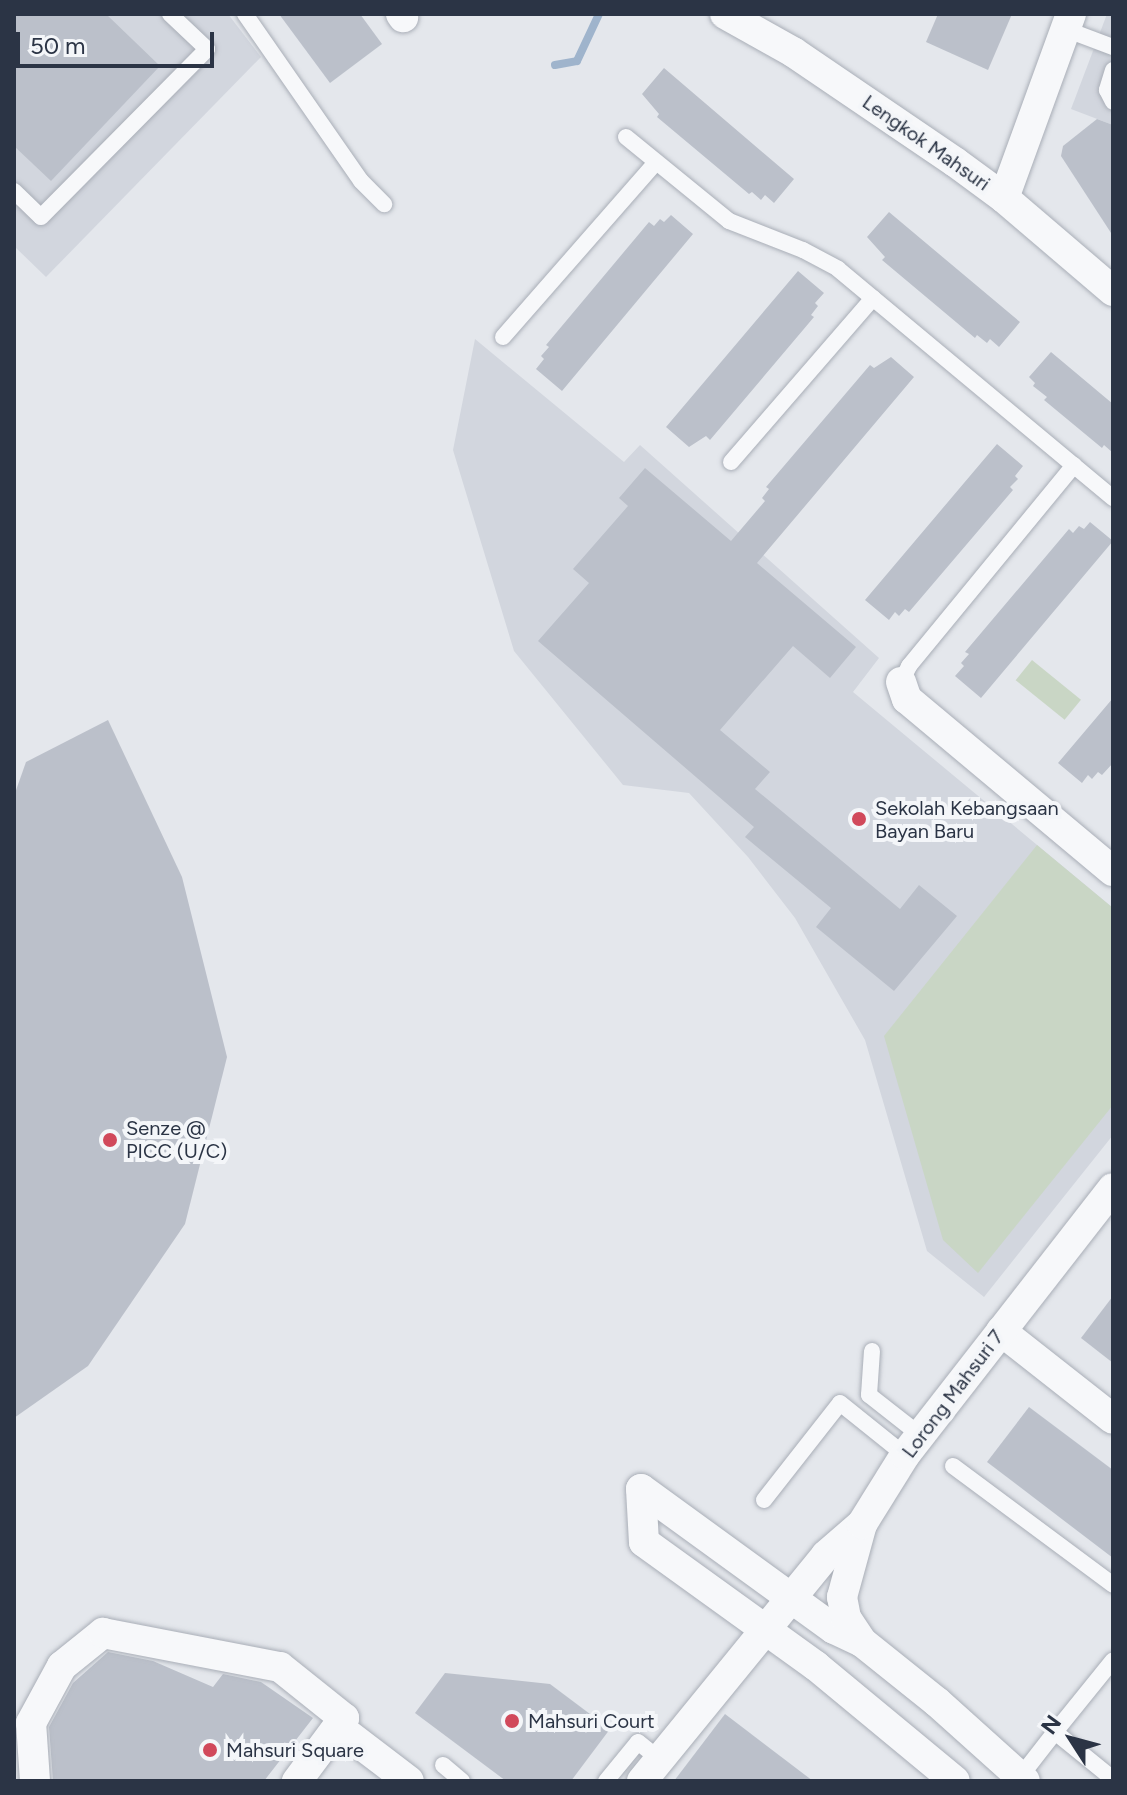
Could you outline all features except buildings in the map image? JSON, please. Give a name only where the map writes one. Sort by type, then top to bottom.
[{"type":"street","name":"Lengkok Mahsuri","points":[[725,14],[793,52],[1004,198],[1113,291]]},
{"type":"street","points":[[1004,198],[1068,22]]},
{"type":"street","points":[[901,682],[907,699],[1113,871]]},
{"type":"street","name":"Lorong Mahsuri 7","points":[[650,1770],[826,1555],[862,1524],[912,1445],[1113,1188]]},
{"type":"street","points":[[1001,1331],[1113,1419]]},
{"type":"street","points":[[955,1781],[816,1666],[644,1542],[641,1489],[834,1629],[862,1642],[937,1702],[1021,1780]]},
{"type":"street","points":[[862,1524],[842,1597],[846,1618],[862,1642]]},
{"type":"street","points":[[35,1781],[31,1723],[62,1666],[103,1633],[280,1667],[344,1718],[297,1781]]},
{"type":"street","points":[[338,1727],[409,1781]]},
{"type":"lane","points":[[14,191],[41,217],[207,49],[170,14]]},
{"type":"lane","points":[[245,14],[361,181],[384,204]]},
{"type":"lane","points":[[1068,22],[1113,47]]},
{"type":"lane","points":[[1113,70],[1107,90],[1113,102]]},
{"type":"lane","points":[[626,137],[729,221],[803,250],[838,269],[1113,498]]},
{"type":"lane","points":[[503,337],[656,162]]},
{"type":"lane","points":[[731,462],[873,298]]},
{"type":"lane","points":[[901,682],[909,666],[1074,465]]},
{"type":"lane","points":[[872,1351],[869,1395],[912,1445]]},
{"type":"lane","points":[[764,1500],[840,1403],[912,1445]]},
{"type":"lane","points":[[953,1466],[1113,1585]]},
{"type":"lane","points":[[1021,1780],[1113,1660]]},
{"type":"lane","points":[[1055,1732],[1113,1779]]},
{"type":"lane","points":[[606,1781],[638,1742],[650,1770]]},
{"type":"lane","points":[[443,1765],[462,1781]]},
{"type":"shaded area","points":[[14,14],[228,14],[261,57],[46,277],[14,246]]},
{"type":"shaded area","points":[[1107,14],[1113,14],[1113,125],[1071,109]]},
{"type":"shaded area","name":"Sekolah Kebangsaan Bayan Baru","points":[[475,339],[624,462],[640,445],[879,658],[853,692],[1113,908],[1113,1135],[984,1297],[927,1251],[865,1040],[795,918],[748,857],[689,793],[623,785],[514,651],[453,450]]},
{"type":"green space","points":[[1032,660],[1081,700],[1065,720],[1016,680]]},
{"type":"green space","points":[[1037,845],[1113,908],[1113,1105],[978,1273],[943,1240],[884,1036]]},
{"type":"waterway","points":[[555,65],[577,61],[599,14]]},
{"type":"place","name":"Sekolah Kebangsaan Bayan Baru","points":[[859,819]]},
{"type":"place","name":"Senze @ PICC (U/C)","points":[[110,1140]]},
{"type":"place","name":"Mahsuri Court","points":[[512,1721]]},
{"type":"place","name":"Mahsuri Square","points":[[210,1750]]}]
